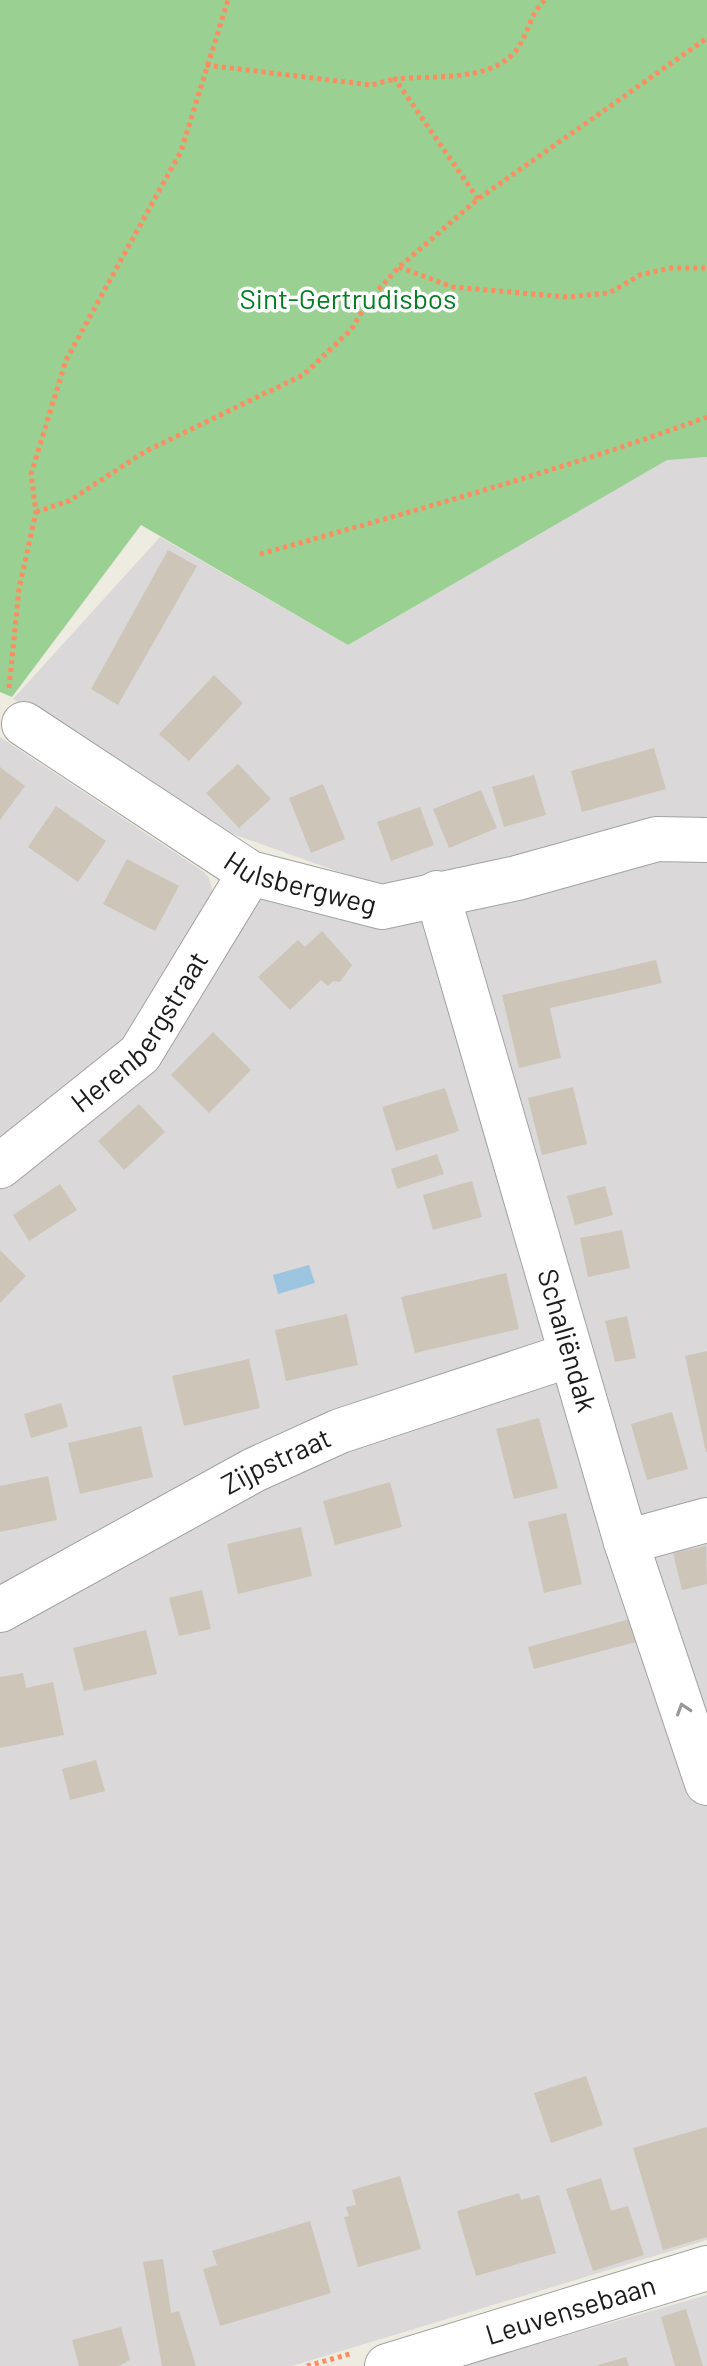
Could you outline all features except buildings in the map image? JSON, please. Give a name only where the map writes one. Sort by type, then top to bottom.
[{"type":"street","name":"Hulsbergweg","points":[[17,713],[250,873],[382,907],[517,878],[657,839],[707,840]]},
{"type":"street","name":"Herenbergstraat","points":[[0,1166],[140,1054],[250,873]]},
{"type":"street","name":"Schaliëndak","points":[[437,893],[626,1542],[707,1783]]},
{"type":"street","name":"Zijpstraat","points":[[0,1610],[254,1470],[340,1431],[570,1355]]},
{"type":"street","points":[[626,1542],[707,1520]]},
{"type":"street","name":"Leuvensebaan","points":[[387,2366],[707,2268]]},
{"type":"path","points":[[17,713],[19,589],[36,512],[31,474],[66,360],[181,151],[228,0]]},
{"type":"path","points":[[206,65],[371,85],[395,79],[488,69],[516,51],[533,11],[545,0]]},
{"type":"path","points":[[36,512],[69,501],[146,451],[303,375],[351,330],[368,301],[399,267],[478,199],[707,38]]},
{"type":"path","points":[[395,79],[478,199]]},
{"type":"path","points":[[399,267],[453,287],[567,297],[609,293],[640,275],[670,268],[707,268]]},
{"type":"path","points":[[260,554],[454,500],[621,448],[707,417]]},
{"type":"shaded area","points":[[707,457],[707,2240],[292,2366],[0,2366],[0,737],[204,872],[209,878],[214,897],[257,902],[265,895],[370,883],[191,819],[101,754],[13,699],[160,537],[348,645],[667,459]]},
{"type":"shaded area","points":[[707,2295],[707,2366],[460,2366]]},
{"type":"green space","name":"Sint-Gertrudisbos","points":[[0,0],[707,0],[707,457],[667,460],[348,645],[141,525],[12,697],[0,692]]},
{"type":"water","points":[[309,1265],[315,1283],[278,1294],[273,1275]]}]
